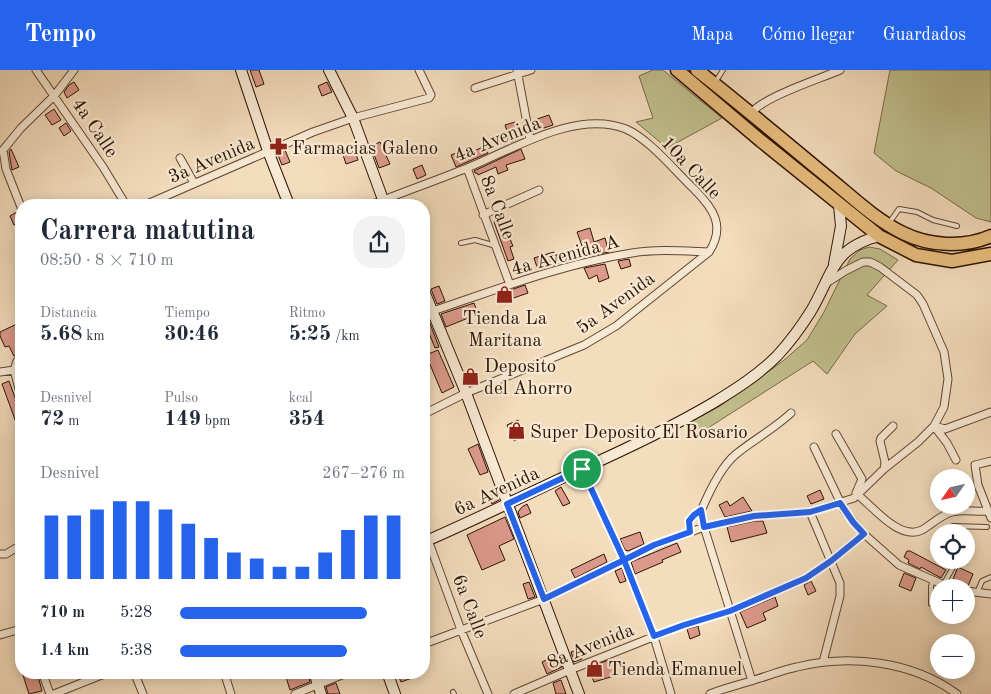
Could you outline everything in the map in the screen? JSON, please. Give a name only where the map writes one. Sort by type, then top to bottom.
[{"type":"highway","points":[[677,70],[879,236],[916,255],[952,261],[991,254]]},
{"type":"highway","points":[[701,72],[888,225],[904,234],[934,244],[952,245],[991,236]]},
{"type":"street","name":"4a Calle","points":[[36,70],[103,168],[121,199]]},
{"type":"street","points":[[18,199],[2,156],[3,150],[21,128],[54,96],[74,70]]},
{"type":"street","points":[[241,70],[268,151],[287,199]]},
{"type":"street","points":[[329,70],[353,118],[383,199]]},
{"type":"street","name":"3a Avenida","points":[[158,199],[313,132],[353,118],[426,99],[431,95],[419,70]]},
{"type":"street","points":[[475,88],[517,72],[531,70]]},
{"type":"street","points":[[750,114],[768,100],[840,70]]},
{"type":"street","points":[[517,72],[530,139]]},
{"type":"street","name":"4a Avenida","points":[[393,199],[530,139],[580,126],[611,124]]},
{"type":"street","name":"10a Calle","points":[[611,124],[640,136],[704,200],[714,215],[718,230],[716,241],[709,252]]},
{"type":"street","points":[[180,158],[194,183]]},
{"type":"street","name":"8a Calle","points":[[467,168],[510,285]]},
{"type":"street","points":[[483,215],[539,190]]},
{"type":"street","points":[[834,265],[841,226],[839,205]]},
{"type":"street","points":[[834,265],[841,256],[856,244],[879,236]]},
{"type":"street","name":"4a Avenida A","points":[[433,311],[554,271],[632,253],[660,251],[709,252]]},
{"type":"street","name":"5a Avenida","points":[[430,411],[466,393],[584,345],[616,326],[709,252]]},
{"type":"street","points":[[430,642],[544,599],[654,545],[704,527],[754,516],[810,512],[840,503],[856,496],[884,469],[918,442],[934,426],[944,407],[947,392],[947,365],[944,352],[928,314],[917,295],[880,267],[870,262],[863,262],[825,284]]},
{"type":"street","name":"6a Avenida","points":[[430,539],[640,442],[702,410],[749,381],[776,357],[791,340],[811,310],[834,265]]},
{"type":"street","points":[[430,304],[466,393],[579,694]]},
{"type":"street","points":[[0,372],[14,370],[15,374]]},
{"type":"street","points":[[934,426],[945,429],[991,412]]},
{"type":"street","points":[[690,532],[689,521],[701,510],[727,463],[790,413]]},
{"type":"street","points":[[884,469],[880,442],[881,438],[893,426]]},
{"type":"street","points":[[934,426],[956,460]]},
{"type":"street","points":[[836,434],[862,480],[856,496]]},
{"type":"street","points":[[814,447],[840,503],[853,522],[899,565],[930,580]]},
{"type":"street","points":[[991,461],[975,465],[978,485],[991,518]]},
{"type":"street","points":[[582,469],[624,560],[654,636],[671,694]]},
{"type":"street","points":[[856,496],[896,528],[908,533],[915,533],[953,512],[987,511]]},
{"type":"street","points":[[701,510],[704,527],[752,681]]},
{"type":"street","points":[[810,512],[840,583],[840,596],[823,662]]},
{"type":"street","name":"8a Avenida","points":[[514,694],[654,636],[730,611],[806,578],[831,561],[864,534]]},
{"type":"street","points":[[3,554],[15,548]]},
{"type":"street","name":"6a Calle","points":[[430,551],[488,694]]},
{"type":"street","points":[[977,593],[991,594]]},
{"type":"street","points":[[0,635],[15,631]]},
{"type":"street","points":[[710,694],[798,667],[823,662],[879,662],[916,672],[958,694]]},
{"type":"street","points":[[45,679],[50,694]]},
{"type":"street","points":[[54,694],[92,679]]},
{"type":"street","points":[[137,679],[143,694]]},
{"type":"street","points":[[226,679],[231,694]]},
{"type":"street","points":[[295,694],[320,690],[338,679]]},
{"type":"street","points":[[390,679],[395,694]]},
{"type":"lane","points":[[714,84],[723,70]]},
{"type":"lane","points":[[888,225],[899,209],[917,212],[933,220],[958,226]]},
{"type":"lane","points":[[461,243],[475,240],[496,246]]},
{"type":"lane","points":[[975,527],[987,527]]},
{"type":"lane","points":[[977,593],[982,581],[991,577]]},
{"type":"shaded area","points":[[653,70],[663,70],[722,118],[667,148],[636,122],[653,118],[639,76]]},
{"type":"shaded area","points":[[890,70],[991,70],[991,222],[976,218],[931,188],[896,171],[874,153]]},
{"type":"shaded area","points":[[869,247],[880,249],[898,260],[867,295],[887,306],[855,334],[827,374],[813,361],[697,435],[690,422],[720,406],[783,361],[807,340],[824,312],[850,259],[860,250]]},
{"type":"building","points":[[250,70],[259,70],[264,84],[256,87]]},
{"type":"building","points":[[74,82],[79,90],[67,98],[64,92]]},
{"type":"building","points":[[327,82],[332,92],[322,96],[318,86]]},
{"type":"building","points":[[54,109],[61,120],[52,125],[45,115]]},
{"type":"building","points":[[549,115],[553,125],[544,128],[539,126],[537,119]]},
{"type":"building","points":[[515,122],[520,138],[511,142],[505,125]]},
{"type":"building","points":[[66,123],[71,131],[64,136],[59,128]]},
{"type":"building","points":[[380,142],[390,164],[379,168],[371,146]]},
{"type":"building","points":[[353,145],[358,160],[346,164],[341,149]]},
{"type":"building","points":[[485,146],[488,153],[456,167],[451,155],[459,152],[461,157]]},
{"type":"building","points":[[11,149],[19,167],[12,170],[9,152]]},
{"type":"building","points":[[521,149],[525,159],[506,165],[508,170],[498,174],[496,167],[478,175],[474,171]]},
{"type":"building","points":[[285,150],[290,162],[282,165],[277,153]]},
{"type":"building","points":[[422,165],[426,175],[417,179],[413,169]]},
{"type":"building","points":[[15,213],[14,225],[10,216]]},
{"type":"building","points":[[501,219],[508,240],[510,239],[513,246],[510,247],[514,259],[508,261],[494,222]]},
{"type":"building","points":[[590,228],[594,242],[605,238],[609,252],[586,257],[577,232]]},
{"type":"building","points":[[554,252],[558,264],[538,270],[534,258]]},
{"type":"building","points":[[629,259],[631,266],[621,269],[618,261]]},
{"type":"building","points":[[605,264],[609,278],[599,282],[597,275],[589,279],[584,268]]},
{"type":"building","points":[[525,285],[528,293],[505,301],[502,293]]},
{"type":"building","points":[[439,286],[445,301],[437,304],[431,289]]},
{"type":"building","points":[[474,303],[478,314],[446,327],[441,314]]},
{"type":"building","points":[[430,324],[439,347],[435,348],[430,336]]},
{"type":"building","points":[[15,325],[15,356],[9,346],[5,347],[0,332]]},
{"type":"building","points":[[438,350],[454,387],[442,393],[430,364],[430,353]]},
{"type":"building","points":[[9,381],[15,398],[15,420],[2,384]]},
{"type":"building","name":"Super Deposito El Rosario","points":[[518,420],[525,436],[514,441],[507,425]]},
{"type":"building","points":[[478,444],[488,472],[480,475],[468,449]]},
{"type":"building","points":[[561,487],[570,503],[563,506],[555,491]]},
{"type":"building","points":[[495,489],[499,500],[492,504],[487,492]]},
{"type":"building","points":[[820,490],[824,499],[811,504],[807,496]]},
{"type":"building","points":[[743,497],[752,511],[725,517],[719,505],[727,501],[730,506]]},
{"type":"building","points":[[527,504],[531,513],[520,518],[518,512]]},
{"type":"building","points":[[505,517],[514,539],[499,546],[505,560],[482,570],[467,535]]},
{"type":"building","points":[[763,521],[767,533],[731,542],[727,527]]},
{"type":"building","points":[[640,532],[644,544],[628,551],[625,550],[620,539]]},
{"type":"building","points":[[677,543],[681,552],[635,574],[631,562]]},
{"type":"building","points":[[907,551],[910,551],[930,562],[930,569],[946,570],[941,578],[921,567],[920,569],[908,563],[909,560],[904,557]]},
{"type":"building","points":[[604,554],[607,562],[575,578],[571,570]]},
{"type":"building","points":[[622,568],[626,581],[620,583],[615,571]]},
{"type":"building","points":[[957,569],[962,569],[973,574],[971,579],[953,579]]},
{"type":"building","points":[[904,573],[916,578],[911,591],[899,586]]},
{"type":"building","points":[[811,581],[816,591],[808,595],[804,585]]},
{"type":"building","points":[[529,582],[535,597],[528,599],[523,584]]},
{"type":"building","points":[[775,597],[778,606],[763,613],[766,620],[747,628],[740,612]]},
{"type":"building","points":[[698,626],[700,635],[690,639],[687,629]]},
{"type":"building","points":[[578,649],[582,659],[574,662],[571,652]]},
{"type":"building","points":[[557,655],[562,667],[547,674],[542,662]]},
{"type":"building","points":[[611,659],[617,675],[594,682],[588,668]]},
{"type":"building","points":[[24,679],[39,679],[42,691],[29,694]]},
{"type":"building","points":[[287,679],[309,679],[310,682],[290,690]]},
{"type":"building","points":[[561,680],[566,694],[556,694],[553,683]]},
{"type":"building","points":[[336,683],[340,694],[328,694],[326,687]]},
{"type":"place","name":"Farmacias Galeno","points":[[278,147]]},
{"type":"place","name":"Tienda La Maritana","points":[[505,294]]},
{"type":"place","name":"Deposito del Ahorro","points":[[470,376]]},
{"type":"place","name":"Super Deposito El Rosario","points":[[516,431]]},
{"type":"place","name":"Tienda Emanuel","points":[[594,668]]},
{"type":"route","points":[[582,469],[507,504],[544,599],[624,560],[654,636],[730,611],[806,578],[831,561],[864,534],[840,503],[810,512],[754,516],[704,527],[701,510],[689,521],[690,532],[654,545],[624,560],[582,469]]}]
